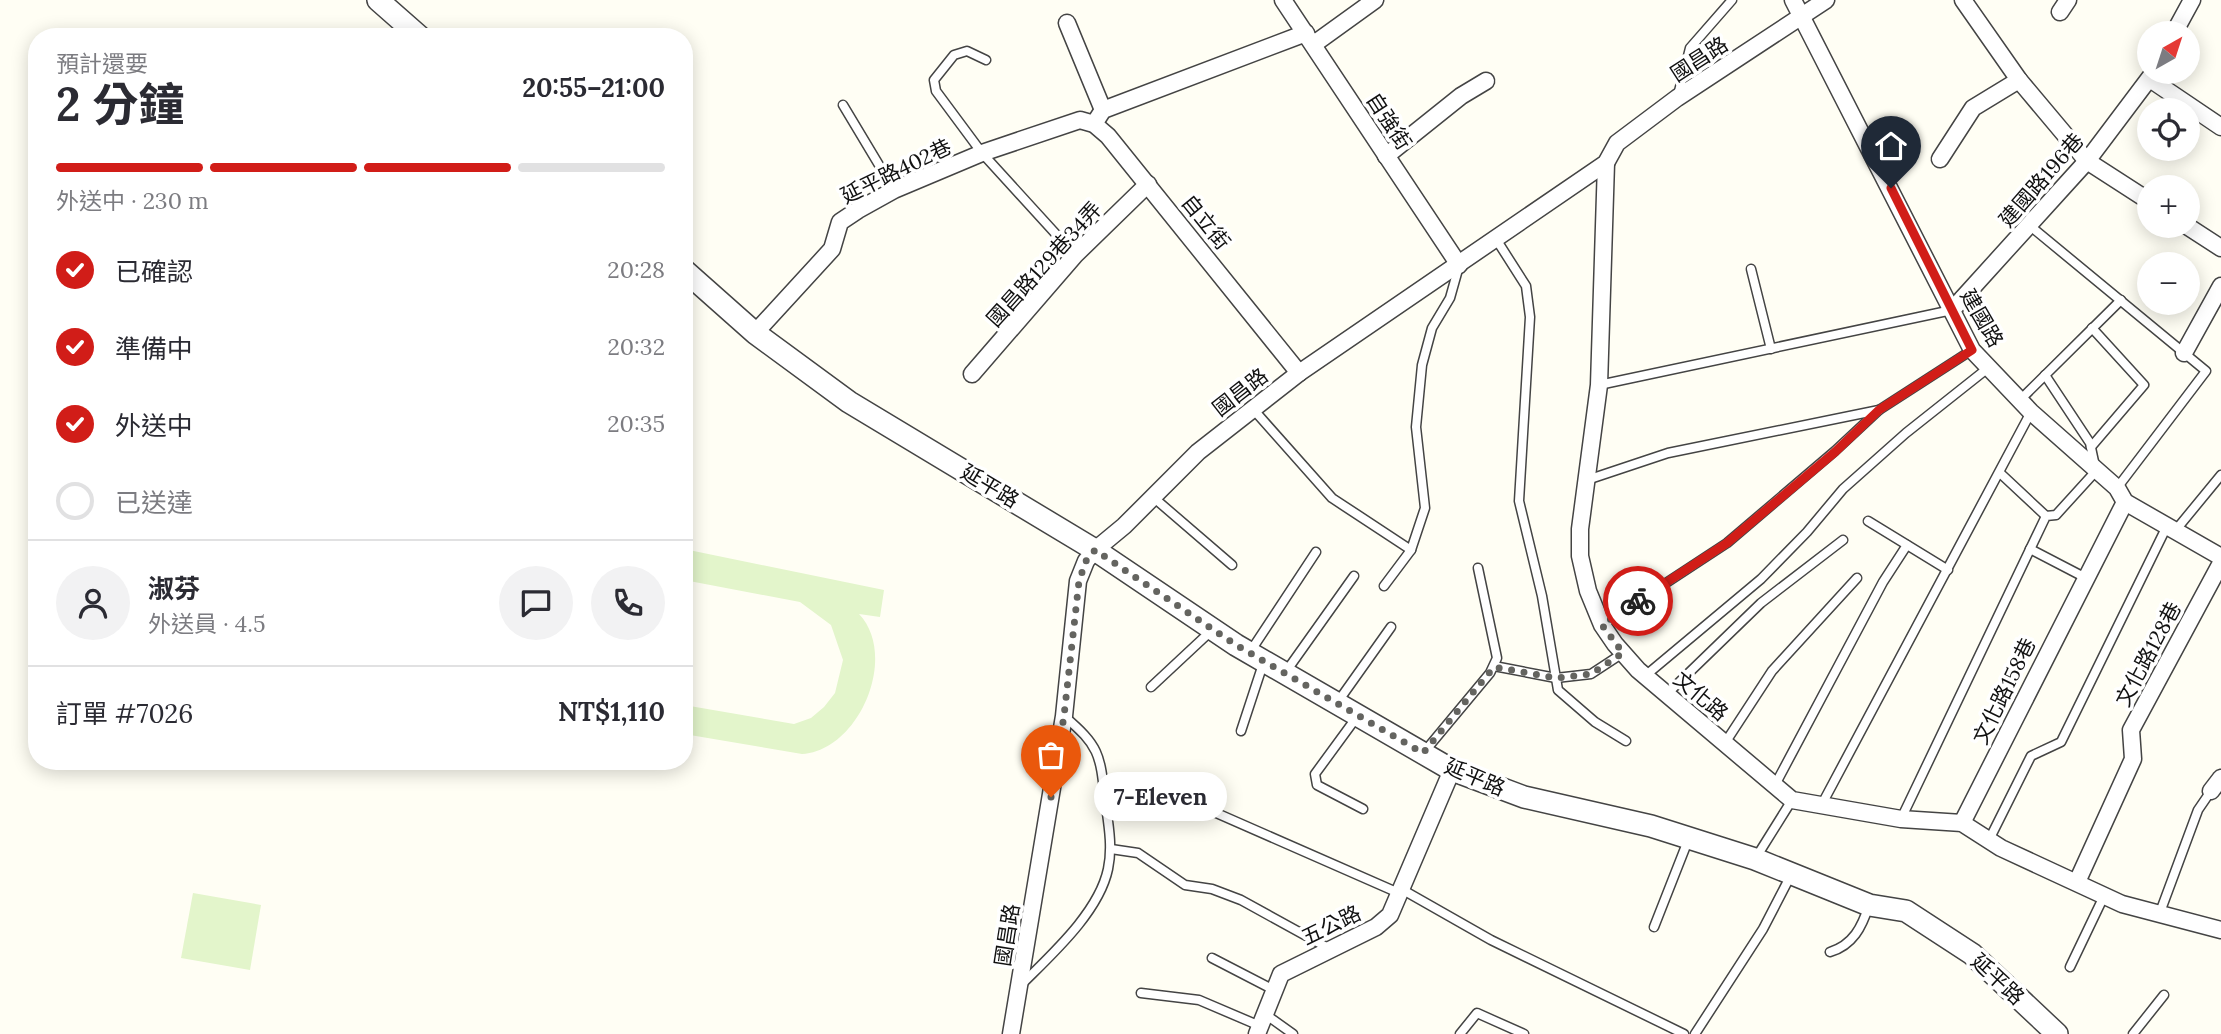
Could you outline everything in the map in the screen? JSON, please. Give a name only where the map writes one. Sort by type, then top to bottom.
[{"type":"street","points":[[378,0],[410,28]]},
{"type":"street","name":"自強街","points":[[1283,0],[1459,265]]},
{"type":"street","points":[[1094,124],[1103,110],[1310,38],[1374,0]]},
{"type":"street","name":"建國路","points":[[1793,0],[1972,350],[2031,412],[2121,495],[2171,529],[2221,557]]},
{"type":"street","name":"國昌路","points":[[1011,1034],[1064,716],[1079,581],[1086,561],[1198,452],[1299,373],[1606,163],[1617,143],[1677,99],[1826,0]]},
{"type":"street","points":[[1963,0],[2019,80],[2087,160],[2137,193]]},
{"type":"street","points":[[2181,21],[2192,0]]},
{"type":"street","points":[[1067,23],[1103,110]]},
{"type":"street","points":[[1940,159],[1973,108],[2019,80]]},
{"type":"street","points":[[1386,156],[1461,96],[1486,81]]},
{"type":"street","name":"建國路196巷","points":[[1952,310],[2087,160],[2146,84]]},
{"type":"street","points":[[2163,84],[2221,127]]},
{"type":"street","name":"延平路402巷","points":[[755,333],[832,249],[840,222],[894,190],[982,153],[1080,120],[1094,124]]},
{"type":"street","name":"自立街","points":[[1094,124],[1108,136],[1148,184],[1299,373]]},
{"type":"street","name":"文化路","points":[[1606,163],[1599,386],[1580,556],[1588,591],[1602,625],[1645,676],[1793,800]]},
{"type":"street","name":"國昌路129巷34弄","points":[[972,374],[1075,255],[1148,184]]},
{"type":"street","points":[[2200,234],[2221,248]]},
{"type":"street","name":"延平路","points":[[693,278],[755,333],[849,401],[1095,550],[1257,657],[1452,771],[1524,797],[1651,826],[1755,859],[1869,905],[1906,911],[1972,954],[2057,1034]]},
{"type":"street","points":[[2184,353],[2221,286]]},
{"type":"street","name":"文化路158巷","points":[[1962,823],[2084,577],[2121,495]]},
{"type":"street","name":"文化路128巷","points":[[2077,882],[2133,759],[2131,730],[2221,563]]},
{"type":"street","name":"五公路","points":[[1261,1024],[1281,974],[1376,927],[1390,915],[1452,771]]},
{"type":"street","points":[[1793,800],[1901,819],[1962,823],[1989,841],[2104,896],[2159,915],[2221,930]]},
{"type":"lane","points":[[1677,99],[1690,48],[1732,0]]},
{"type":"lane","points":[[986,60],[967,51],[954,55],[934,80],[936,91],[982,153],[1075,255]]},
{"type":"lane","points":[[843,106],[894,190]]},
{"type":"lane","points":[[2029,225],[2206,371],[2121,495]]},
{"type":"lane","points":[[1496,239],[1526,286],[1530,317],[1519,501],[1542,596],[1558,690],[1595,722],[1626,741]]},
{"type":"lane","points":[[1384,586],[1411,550],[1425,508],[1416,427],[1422,365],[1432,328],[1450,298],[1459,265]]},
{"type":"lane","points":[[1751,269],[1771,349]]},
{"type":"lane","points":[[2020,401],[2121,300]]},
{"type":"lane","points":[[1599,386],[1952,310]]},
{"type":"lane","points":[[2091,447],[2144,385],[2092,328]]},
{"type":"lane","points":[[1602,625],[1727,543],[1835,452],[1879,410],[1972,350]]},
{"type":"lane","points":[[1645,676],[1760,579],[1807,532],[1843,489],[1906,433],[1988,368]]},
{"type":"lane","points":[[2000,473],[2046,516],[2056,515],[2096,471],[2091,447],[2045,375]]},
{"type":"lane","points":[[1253,409],[1332,498],[1411,550]]},
{"type":"lane","points":[[1587,480],[1668,453],[1879,410]]},
{"type":"lane","points":[[1822,804],[2031,412]]},
{"type":"lane","points":[[1989,841],[2031,756],[2062,742],[2171,529],[2221,475]]},
{"type":"lane","points":[[1153,497],[1232,565]]},
{"type":"lane","points":[[1901,819],[2046,516]]},
{"type":"lane","points":[[1868,521],[1948,570]]},
{"type":"lane","points":[[1667,694],[1760,603],[1843,540]]},
{"type":"lane","points":[[1774,785],[1883,582],[1908,545]]},
{"type":"lane","points":[[2030,549],[2084,577]]},
{"type":"lane","points":[[1241,731],[1257,657],[1317,552]]},
{"type":"lane","points":[[1423,753],[1494,667],[1497,658],[1478,568]]},
{"type":"lane","points":[[1284,673],[1354,576]]},
{"type":"lane","points":[[1725,743],[1772,671],[1857,578]]},
{"type":"lane","points":[[1337,703],[1391,627]]},
{"type":"lane","points":[[1151,687],[1213,629]]},
{"type":"lane","points":[[1494,667],[1556,678],[1591,674],[1623,653]]},
{"type":"lane","points":[[1358,715],[1315,774],[1317,785],[1363,809]]},
{"type":"lane","points":[[1020,986],[1067,939],[1103,887],[1111,849],[1101,761],[1091,739],[1064,716]]},
{"type":"lane","points":[[2159,915],[2198,810],[2216,784]]},
{"type":"lane","points":[[1172,794],[1402,892],[1491,940],[1684,1034]]},
{"type":"lane","points":[[1755,859],[1793,800]]},
{"type":"lane","points":[[1654,927],[1689,838]]},
{"type":"lane","points":[[1111,849],[1138,853],[1185,885],[1212,890],[1241,900],[1330,949]]},
{"type":"lane","points":[[1695,1034],[1763,929],[1791,874]]},
{"type":"lane","points":[[2070,967],[2104,896]]},
{"type":"lane","points":[[1830,952],[1843,948],[1853,938],[1869,905]]},
{"type":"lane","points":[[1212,958],[1274,990]]},
{"type":"lane","points":[[1141,993],[1199,1000],[1293,1034]]},
{"type":"lane","points":[[2133,1034],[2164,995]]},
{"type":"lane","points":[[1460,1034],[1477,1013],[1524,1034]]},
{"type":"green space","points":[[693,551],[884,590],[880,617],[859,614],[870,632],[875,653],[874,676],[867,699],[856,719],[841,737],[822,749],[802,754],[693,736],[693,707],[794,724],[811,718],[824,707],[835,693],[843,660],[831,625],[800,602],[693,582]]},
{"type":"green space","points":[[193,893],[261,905],[250,970],[181,958]]},
{"type":"way so far","points":[[1051,797],[1064,716],[1079,581],[1086,561],[1095,550],[1236,645],[1423,753],[1494,667],[1556,678],[1591,674],[1623,653],[1602,625],[1638,601]]},
{"type":"place","name":"7-Eleven","points":[[1051,797]]},
{"type":"route","points":[[1638,601],[1727,543],[1904,391],[1972,350],[1891,188]]}]
